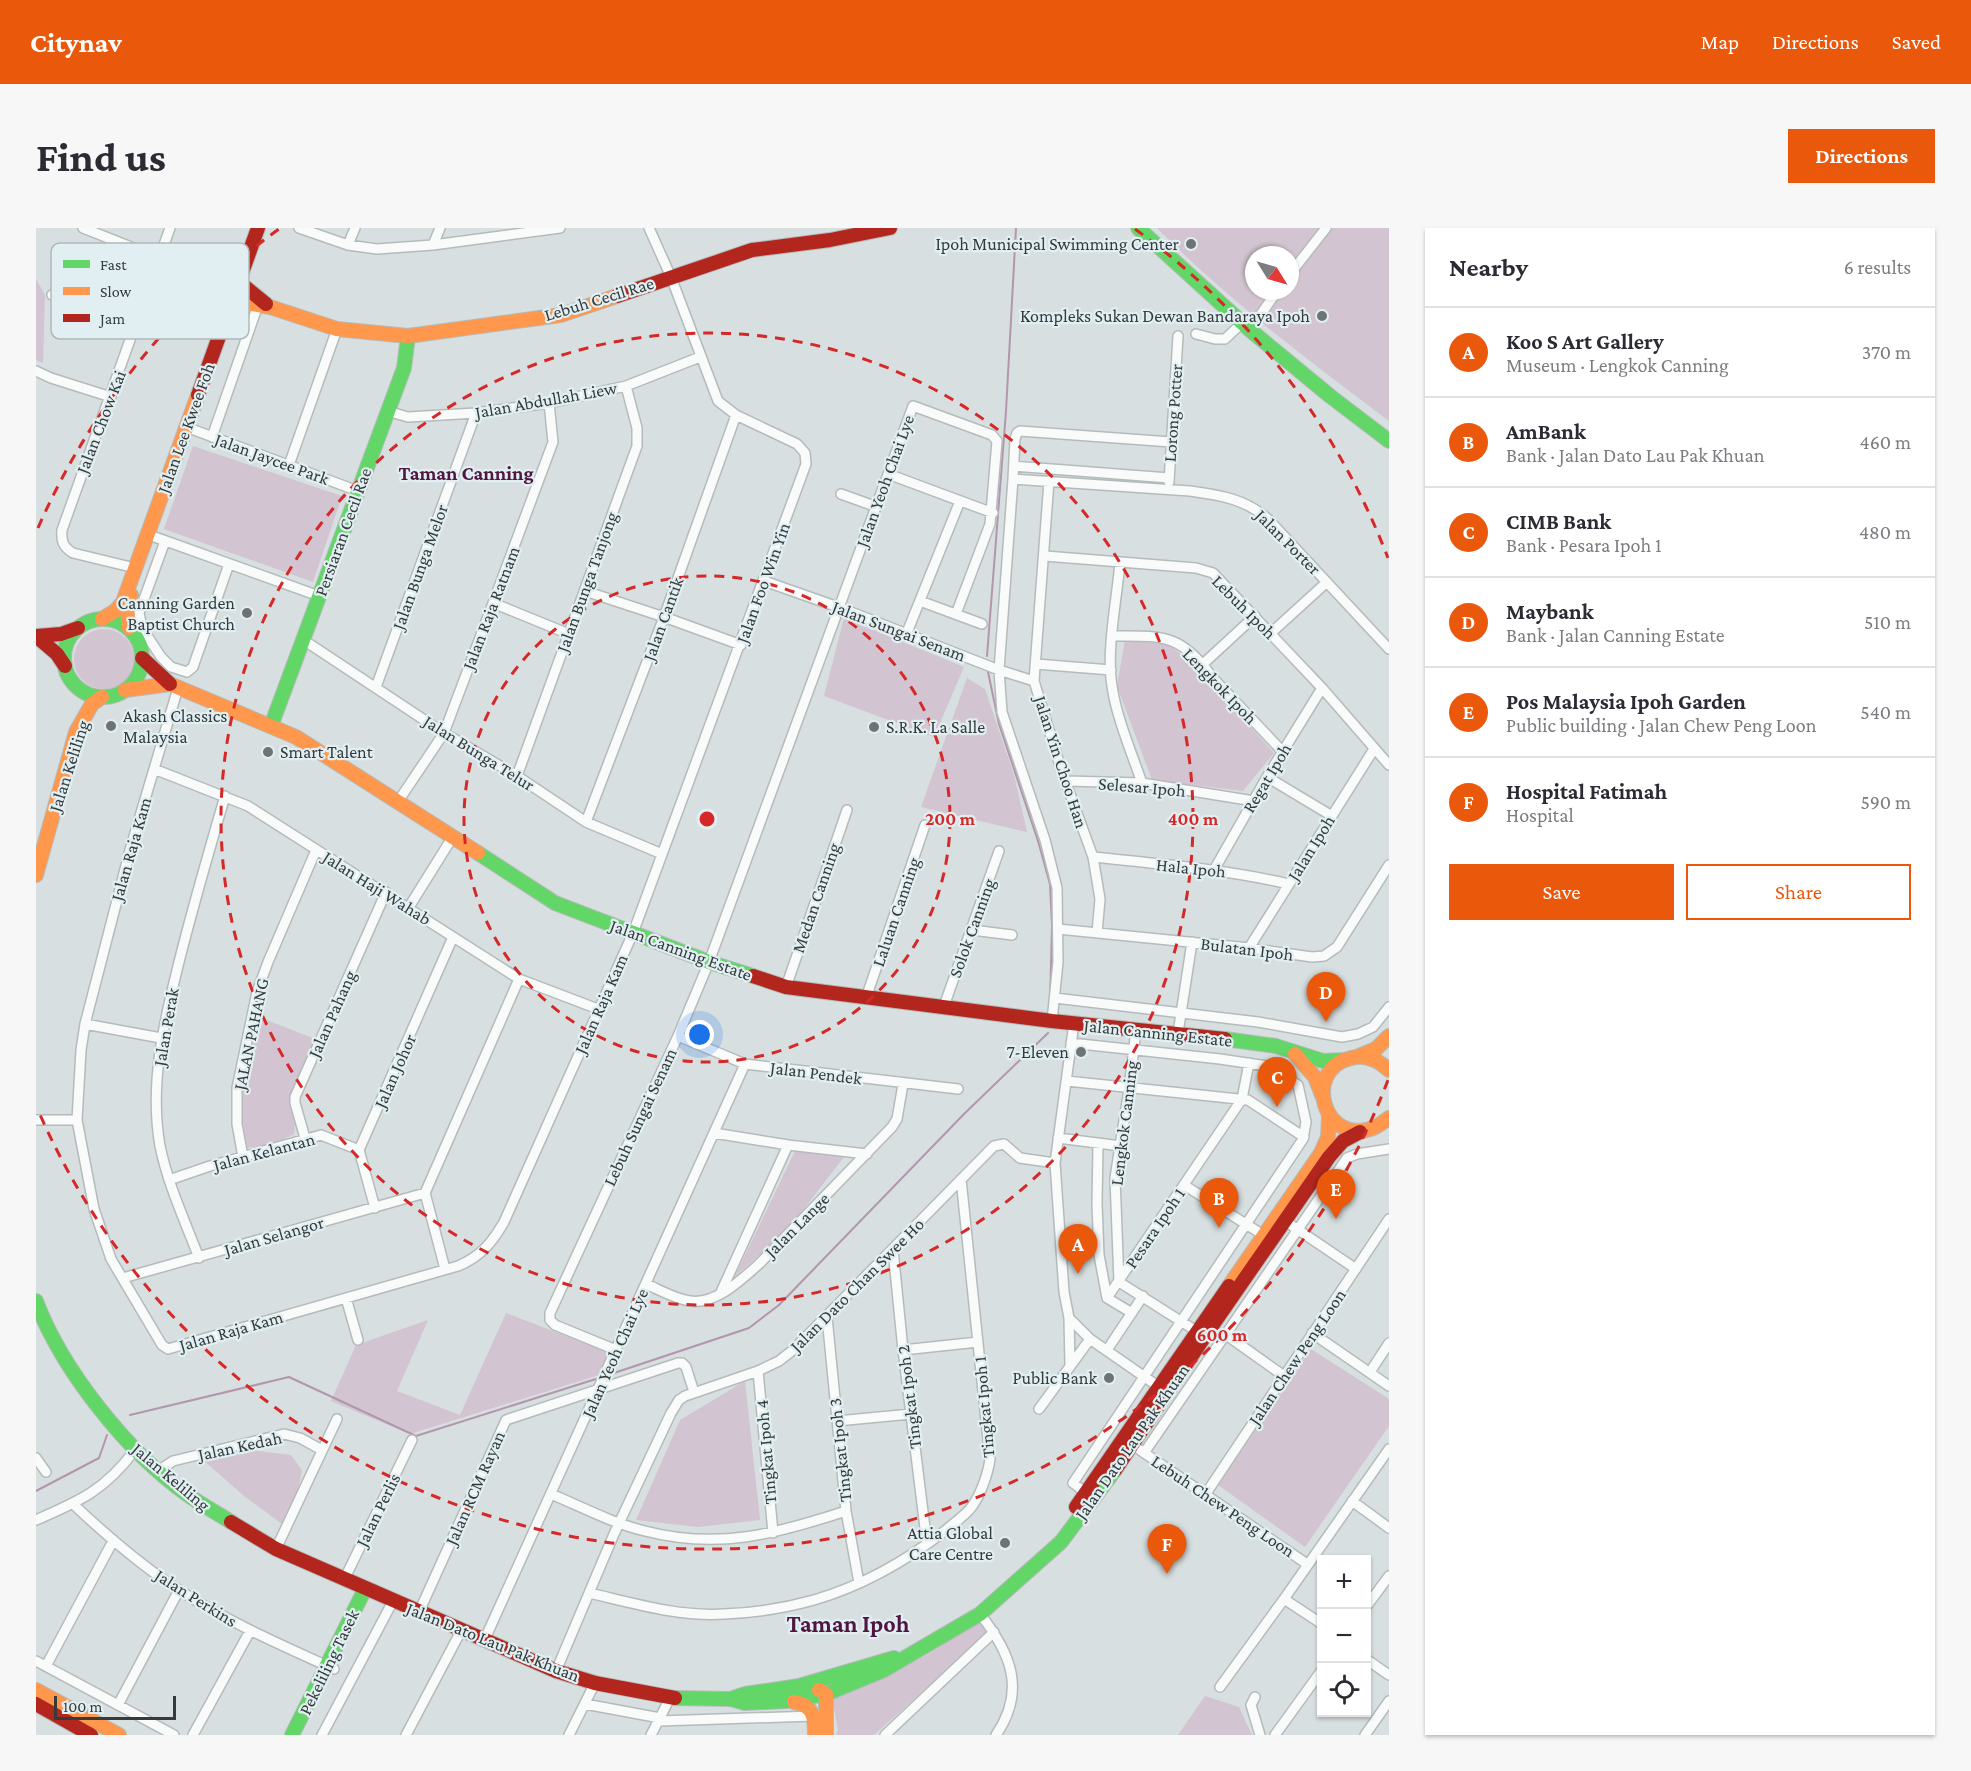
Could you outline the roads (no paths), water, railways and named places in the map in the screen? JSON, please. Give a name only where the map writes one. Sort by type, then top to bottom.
[{"type":"main road","name":"Jalan Lee Kwee Foh","points":[[249,258],[258,228]]},
{"type":"main road","name":"Jalan Lee Kwee Foh","points":[[249,266],[265,228]]},
{"type":"main road","name":"Lebuh Cecil Rae","points":[[249,303],[337,329],[408,336],[561,315],[752,249],[830,240],[890,228]]},
{"type":"main road","points":[[1138,228],[1246,327],[1389,441]]},
{"type":"main road","name":"Lebuh Cecil Rae","points":[[249,292],[264,306]]},
{"type":"main road","name":"Persiaran Cecil Rae","points":[[271,726],[404,368],[408,336]]},
{"type":"main road","name":"Jalan Lee Kwee Foh","points":[[102,619],[115,611],[123,602],[222,339]]},
{"type":"main road","name":"Jalan Lee Kwee Foh","points":[[129,628],[127,609],[130,597],[159,539],[189,428]]},
{"type":"main road","points":[[36,636],[61,634],[89,621],[102,619],[111,619],[129,628],[141,647],[142,658],[140,670],[126,690],[102,697],[92,695],[76,686]]},
{"type":"main road","points":[[65,666],[66,646],[78,628]]},
{"type":"main road","points":[[36,636],[57,654],[76,686],[79,702],[76,732]]},
{"type":"main road","points":[[142,658],[174,686]]},
{"type":"main road","name":"Jalan Canning Estate","points":[[126,690],[174,686],[296,737],[555,903],[709,962],[786,987],[1052,1021],[1178,1033],[1276,1046],[1323,1061],[1349,1058]]},
{"type":"main road","name":"Jalan Keliling","points":[[36,875],[76,732],[92,704],[102,697]]},
{"type":"main road","points":[[1322,1097],[1323,1085],[1335,1066],[1349,1058],[1372,1052],[1389,1036]]},
{"type":"main road","points":[[1293,1053],[1315,1077],[1329,1116],[1337,1125],[1348,1130],[1365,1131],[1389,1128]]},
{"type":"main road","points":[[1349,1058],[1364,1056],[1375,1059],[1389,1070]]},
{"type":"main road","name":"Jalan Dato Lau Pak Khuan","points":[[369,1591],[556,1671],[595,1683],[670,1698],[731,1699],[745,1703],[787,1701],[821,1693],[884,1670],[980,1614],[1050,1549],[1061,1542],[1138,1449],[1156,1411],[1262,1236],[1321,1153],[1328,1137],[1329,1116]]},
{"type":"main road","name":"Jalan Dato Lau Pak Khuan","points":[[1050,1549],[1058,1533],[1160,1387],[1206,1329],[1329,1157],[1343,1141],[1381,1125],[1389,1118]]},
{"type":"main road","name":"Jalan Keliling","points":[[36,1301],[61,1352],[85,1388],[135,1450],[158,1471],[187,1495],[276,1549],[369,1591]]},
{"type":"main road","name":"Pekeliling Tasek","points":[[292,1735],[369,1591]]},
{"type":"main road","name":"Jalan Dato Lau Pak Khuan","points":[[731,1699],[756,1692],[799,1686],[905,1656]]},
{"type":"main road","points":[[820,1735],[821,1693],[825,1686],[864,1672],[880,1662]]},
{"type":"main road","name":"Pekeliling Tasek","points":[[301,1735],[330,1667]]},
{"type":"main road","points":[[756,1692],[781,1695],[814,1688],[821,1693],[826,1735]]},
{"type":"main road","points":[[36,1690],[119,1735]]},
{"type":"main road","points":[[787,1701],[805,1704],[811,1709],[814,1716],[815,1735]]},
{"type":"main road","points":[[36,1704],[91,1735]]},
{"type":"street","points":[[83,228],[119,243]]},
{"type":"street","name":"Jalan Chow Kai","points":[[165,243],[170,228]]},
{"type":"street","points":[[299,228],[348,245],[377,249],[433,245],[521,231],[560,228]]},
{"type":"street","points":[[348,245],[355,228]]},
{"type":"street","points":[[433,245],[440,228]]},
{"type":"street","name":"Jalan Foo Win Yin","points":[[633,933],[741,645],[804,471],[806,458],[802,447],[736,415],[718,402],[671,277],[649,228]]},
{"type":"street","points":[[1299,262],[1326,228]]},
{"type":"street","points":[[1196,334],[1215,339],[1226,339],[1246,327],[1269,300]]},
{"type":"street","points":[[212,437],[264,306]]},
{"type":"street","points":[[289,465],[337,329]]},
{"type":"street","name":"Lorong Potter","points":[[1169,490],[1178,336]]},
{"type":"street","name":"Jalan Chow Kai","points":[[131,339],[71,501],[61,537],[67,549],[74,553],[135,568]]},
{"type":"street","name":"Jalan Abdullah Liew","points":[[387,411],[408,417],[476,413],[549,403],[627,386],[700,357]]},
{"type":"street","points":[[36,371],[111,397]]},
{"type":"street","name":"Jalan Bunga Tanjong","points":[[517,776],[637,446],[637,428],[627,386]]},
{"type":"street","name":"Jalan Raja Ratnam","points":[[398,803],[444,733],[553,442],[549,403]]},
{"type":"street","name":"Jalan Yeoh Chai Lye","points":[[838,607],[913,406],[995,436],[998,443],[993,513]]},
{"type":"street","name":"Jalan Bunga Melor","points":[[376,687],[476,413]]},
{"type":"street","name":"Jalan Cantik","points":[[586,822],[664,617],[736,415]]},
{"type":"street","name":"Jalan Jaycee Park","points":[[189,428],[358,491]]},
{"type":"street","points":[[1052,1021],[1058,962],[1057,888],[1045,840],[1002,712],[999,670],[1015,435],[1020,431],[1171,442]]},
{"type":"street","points":[[1014,466],[1169,478]]},
{"type":"street","points":[[888,474],[993,513],[956,614]]},
{"type":"street","name":"Jalan Porter","points":[[1013,479],[1218,494],[1250,505],[1269,520],[1389,649]]},
{"type":"street","name":"Jalan Yin Choo Han","points":[[1049,482],[1034,681],[1093,857],[1100,899],[1097,933]]},
{"type":"street","points":[[841,494],[877,507]]},
{"type":"street","points":[[906,635],[960,501]]},
{"type":"street","points":[[230,564],[190,671],[171,668],[142,628],[139,613],[159,539],[230,564],[319,596]]},
{"type":"street","name":"Lebuh Ipoh","points":[[1045,556],[1196,567],[1208,570],[1217,576],[1323,688],[1389,765]]},
{"type":"street","points":[[1120,562],[1111,670],[1114,699],[1142,783]]},
{"type":"street","name":"Jalan Sungai Senam","points":[[764,581],[838,607],[999,670],[1034,681]]},
{"type":"street","points":[[1271,633],[1327,582]]},
{"type":"street","points":[[585,591],[741,645]]},
{"type":"street","points":[[920,601],[982,624]]},
{"type":"street","points":[[493,603],[569,633]]},
{"type":"street","name":"Lebuh Sungai Senam","points":[[616,1350],[555,1325],[549,1317],[678,1036],[709,962],[838,607]]},
{"type":"street","points":[[1203,664],[1255,616]]},
{"type":"street","name":"Lengkok Ipoh","points":[[1113,636],[1165,638],[1184,647],[1203,664],[1212,677],[1283,752]]},
{"type":"street","name":"Jalan Bunga Telur","points":[[302,639],[444,733],[517,776],[586,822],[662,854]]},
{"type":"street","points":[[1036,664],[1111,670]]},
{"type":"street","name":"Jalan Raja Kam","points":[[174,686],[85,1024],[81,1050],[78,1120],[94,1209],[111,1259],[162,1345],[168,1349],[472,1260],[495,1238],[633,933]]},
{"type":"street","name":"Regat Ipoh","points":[[1214,870],[1267,777],[1323,688]]},
{"type":"street","name":"Jalan Ipoh","points":[[1249,948],[1374,748]]},
{"type":"street","name":"Jalan Haji Wahab","points":[[154,769],[248,806],[410,907],[519,979],[598,1009]]},
{"type":"street","points":[[1267,777],[1332,816]]},
{"type":"street","name":"Selesar Ipoh","points":[[1066,781],[1142,783],[1254,801]]},
{"type":"street","name":"Jalan Perak","points":[[199,1258],[169,1180],[160,1146],[157,1084],[161,1038],[195,899],[225,796]]},
{"type":"street","name":"Medan Canning","points":[[786,987],[847,810]]},
{"type":"street","name":"Laluan Canning","points":[[866,998],[925,825]]},
{"type":"street","points":[[410,907],[452,838]]},
{"type":"street","name":"JALAN PAHANG","points":[[243,1157],[237,1124],[237,1088],[257,992],[316,850]]},
{"type":"street","name":"Solok Canning","points":[[944,1006],[999,850]]},
{"type":"street","name":"Hala Ipoh","points":[[1093,857],[1252,875],[1289,884]]},
{"type":"street","name":"Bulatan Ipoh","points":[[1058,929],[1249,948],[1312,957],[1328,954],[1340,942],[1389,865]]},
{"type":"street","name":"Jalan Pahang","points":[[305,1138],[295,1099],[386,892]]},
{"type":"street","points":[[972,930],[1012,935]]},
{"type":"street","name":"Jalan Johor","points":[[359,1150],[453,936]]},
{"type":"street","points":[[1178,1033],[1192,942]]},
{"type":"street","points":[[445,1269],[425,1193],[519,979]]},
{"type":"street","points":[[1055,998],[1258,1022],[1342,1037],[1358,1034],[1373,1027],[1389,1007]]},
{"type":"street","points":[[1070,1365],[1069,1318],[1063,1275],[1055,1163],[1074,1023]]},
{"type":"street","points":[[85,1024],[161,1038]]},
{"type":"street","name":"Lengkok Canning","points":[[1119,1281],[1115,1178],[1136,1030]]},
{"type":"street","name":"Jalan Pendek","points":[[678,1036],[745,1064],[958,1089]]},
{"type":"street","points":[[1220,1059],[1222,1039]]},
{"type":"street","points":[[1071,1043],[1269,1066],[1298,1085],[1306,1122],[1304,1137],[1247,1226],[1073,1483],[1086,1493]]},
{"type":"street","name":"Pesara Ipoh 1","points":[[1107,1298],[1242,1099],[1249,1063]]},
{"type":"street","name":"Jalan Yeoh Chai Lye","points":[[484,1641],[745,1064]]},
{"type":"street","points":[[1067,1081],[1242,1099],[1253,1102],[1304,1137]]},
{"type":"street","name":"Jalan Lange","points":[[646,1284],[693,1301],[701,1301],[738,1282],[759,1264],[892,1127],[897,1119],[903,1084]]},
{"type":"street","points":[[36,1120],[78,1120]]},
{"type":"street","points":[[714,1133],[788,1145],[867,1154]]},
{"type":"street","name":"Jalan Kelantan","points":[[169,1180],[321,1135],[359,1150]]},
{"type":"street","points":[[1058,1138],[1121,1146]]},
{"type":"street","name":"Jalan Dato Chan Swee Ho","points":[[556,1671],[620,1523],[679,1400],[694,1392],[758,1371],[779,1361],[827,1317],[990,1148],[998,1144],[1009,1147],[1020,1158],[1055,1163]]},
{"type":"street","name":"Lengkok Canning","points":[[1098,1144],[1099,1255],[1107,1298]]},
{"type":"street","points":[[721,1292],[788,1145]]},
{"type":"street","points":[[1138,1449],[1225,1334],[1347,1158],[1357,1154],[1389,1149]]},
{"type":"street","points":[[359,1150],[375,1208]]},
{"type":"street","name":"Tingkat Ipoh 1","points":[[589,1593],[686,1613],[722,1614],[775,1609],[814,1600],[892,1567],[927,1544],[970,1509],[989,1469],[990,1459],[961,1179]]},
{"type":"street","points":[[1185,1185],[1266,1238],[1271,1237],[1285,1221],[1356,1269]]},
{"type":"street","name":"Jalan Selangor","points":[[123,1278],[425,1193]]},
{"type":"street","name":"Jalan Chew Peng Loon","points":[[1204,1495],[1389,1219]]},
{"type":"street","name":"Tingkat Ipoh 2","points":[[893,1250],[927,1544]]},
{"type":"street","points":[[1119,1281],[1181,1321],[1225,1334],[1284,1376]]},
{"type":"street","points":[[1107,1350],[1143,1296]]},
{"type":"street","points":[[345,1298],[358,1340]]},
{"type":"street","points":[[1107,1298],[1132,1313]]},
{"type":"street","name":"Tingkat Ipoh 3","points":[[827,1317],[846,1511],[858,1583]]},
{"type":"street","points":[[1069,1318],[1090,1339],[1160,1387],[1163,1396],[1156,1411]]},
{"type":"street","points":[[1312,1333],[1389,1386]]},
{"type":"street","points":[[1039,1408],[1090,1339]]},
{"type":"street","points":[[903,1350],[978,1342]]},
{"type":"street","points":[[1370,1372],[1389,1343]]},
{"type":"street","name":"Jalan RCM Rayan","points":[[418,1612],[506,1420],[680,1363],[686,1367],[694,1392]]},
{"type":"street","name":"Tingkat Ipoh 4","points":[[758,1371],[773,1533]]},
{"type":"street","points":[[837,1421],[911,1414]]},
{"type":"street","points":[[276,1549],[337,1419]]},
{"type":"street","name":"Jalan Kedah","points":[[158,1471],[173,1461],[284,1434],[300,1438],[322,1450]]},
{"type":"street","name":"Jalan Perlis","points":[[344,1580],[412,1440]]},
{"type":"street","name":"Lebuh Chew Peng Loon","points":[[1109,1459],[1125,1445],[1138,1449],[1307,1564]]},
{"type":"street","points":[[1220,1687],[1389,1449]]},
{"type":"street","points":[[36,1520],[73,1504],[106,1484],[135,1450]]},
{"type":"street","points":[[36,1458],[46,1472]]},
{"type":"street","points":[[551,1494],[643,1531],[681,1539],[737,1539],[773,1533],[846,1511]]},
{"type":"street","points":[[1352,1502],[1389,1528]]},
{"type":"street","name":"Jalan Perkins","points":[[73,1504],[113,1541],[179,1590],[250,1631],[330,1667]]},
{"type":"street","points":[[46,1666],[113,1541]]},
{"type":"street","points":[[1371,1600],[1389,1576]]},
{"type":"street","points":[[118,1705],[179,1590]]},
{"type":"street","points":[[1284,1599],[1317,1621]]},
{"type":"street","points":[[322,1735],[393,1601]]},
{"type":"street","points":[[980,1614],[994,1632],[1007,1659],[1014,1689],[1009,1710],[996,1735]]},
{"type":"street","points":[[193,1735],[250,1631]]},
{"type":"street","points":[[406,1735],[461,1631]]},
{"type":"street","points":[[885,1735],[994,1632]]},
{"type":"street","points":[[36,1661],[174,1735]]},
{"type":"street","points":[[1371,1662],[1389,1675]]},
{"type":"street","points":[[1275,1735],[1317,1677]]},
{"type":"street","points":[[569,1735],[595,1683]]},
{"type":"street","points":[[1255,1697],[1251,1705],[1260,1735]]},
{"type":"street","points":[[651,1735],[670,1698]]},
{"type":"street","points":[[1365,1735],[1389,1701]]},
{"type":"street","points":[[585,1704],[659,1719],[814,1716]]},
{"type":"waterway","points":[[987,656],[1006,411],[1016,228]]},
{"type":"waterway","points":[[988,672],[999,724],[1050,884],[1052,926],[1050,1002]]},
{"type":"waterway","points":[[614,1373],[749,1328],[779,1305],[964,1114],[1048,1033]]},
{"type":"waterway","points":[[130,1415],[289,1377],[416,1436],[599,1378]]},
{"type":"waterway","points":[[36,1491],[99,1458],[107,1435]]},
{"type":"place","name":"Ipoh Municipal Swimming Center","points":[[1191,244]]},
{"type":"place","name":"Kompleks Sukan Dewan Bandaraya Ipoh","points":[[1322,316]]},
{"type":"place","name":"Canning Garden Baptist Church","points":[[247,613]]},
{"type":"place","name":"Akash Classics Malaysia","points":[[111,726]]},
{"type":"place","name":"S.R.K. La Salle","points":[[874,727]]},
{"type":"place","name":"Smart Talent","points":[[268,752]]},
{"type":"place","name":"Maybank","points":[[1326,1022]]},
{"type":"place","name":"7-Eleven","points":[[1081,1052]]},
{"type":"place","name":"CIMB Bank","points":[[1277,1107]]},
{"type":"place","name":"Pos Malaysia Ipoh Garden","points":[[1336,1219]]},
{"type":"place","name":"AmBank","points":[[1219,1228]]},
{"type":"place","name":"Koo S Art Gallery","points":[[1078,1274]]},
{"type":"place","name":"Public Bank","points":[[1109,1378]]},
{"type":"place","name":"Attia Global Care Centre","points":[[1005,1543]]},
{"type":"place","name":"Hospital Fatimah","points":[[1167,1574]]},
{"type":"district","name":"Taman Canning","points":[[466,473]]},
{"type":"district","name":"Taman Ipoh","points":[[848,1623]]}]
